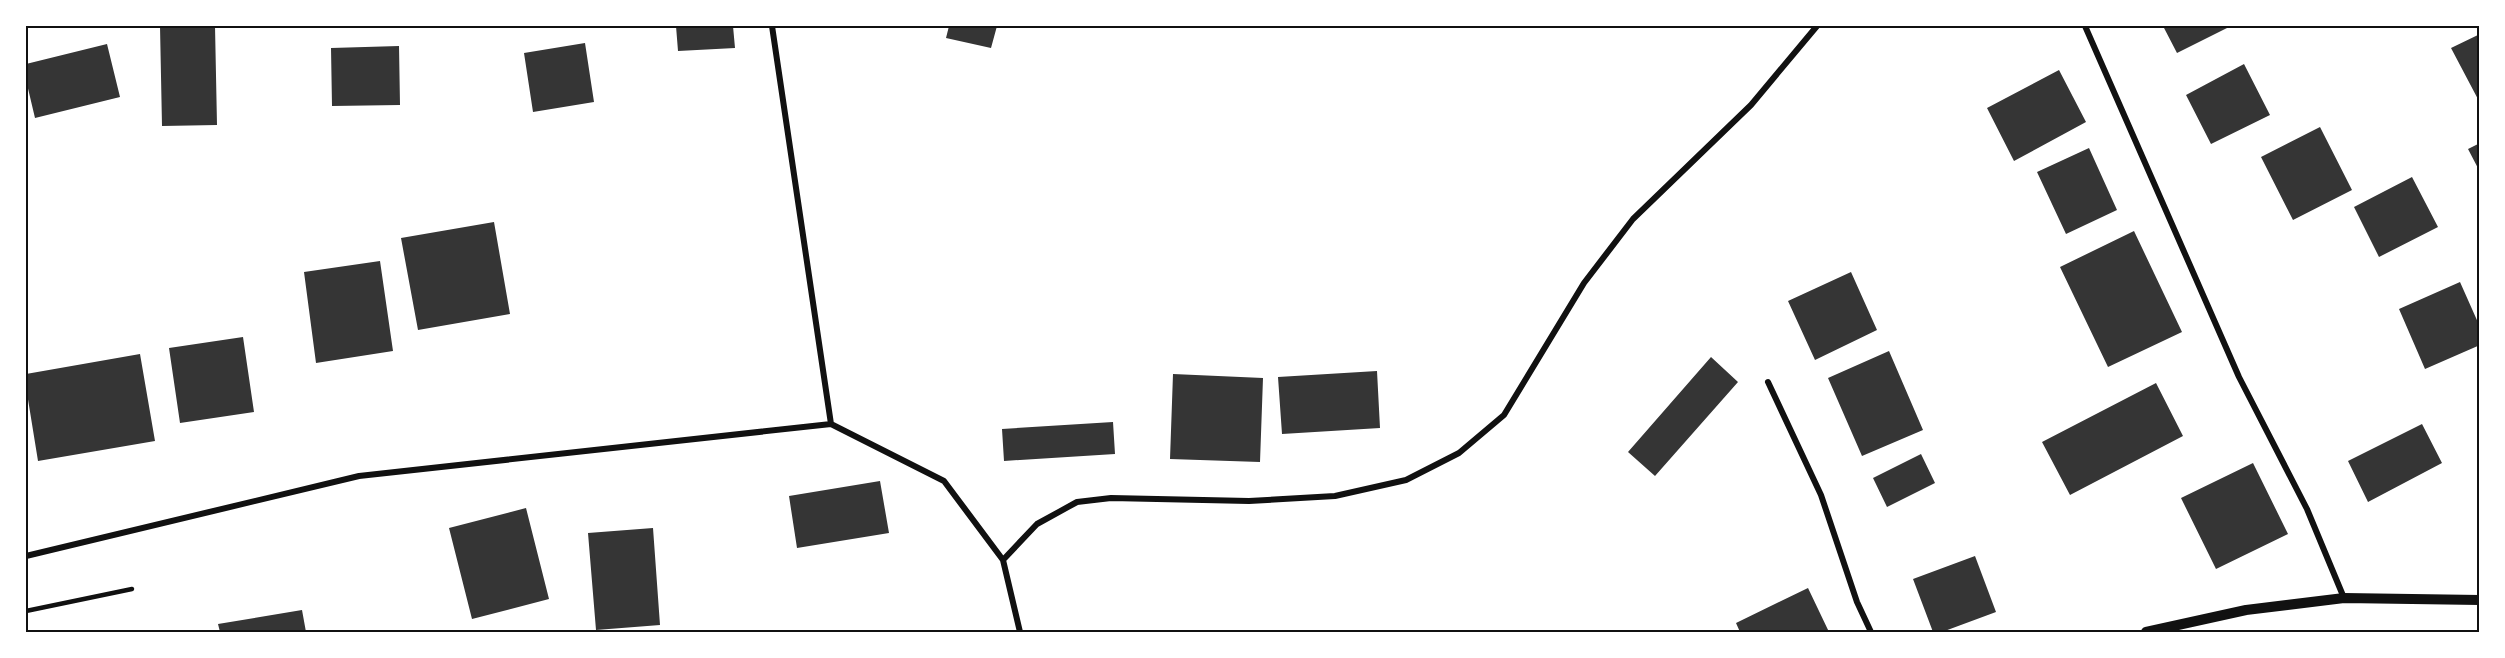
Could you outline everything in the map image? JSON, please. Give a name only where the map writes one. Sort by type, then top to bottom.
[{"type":"street","points":[[772,26],[831,424]]},
{"type":"street","points":[[1003,560],[1037,524],[1077,502],[1111,498],[1250,501],[1335,496],[1406,480],[1459,453],[1504,415],[1584,283],[1633,219],[1751,105],[1817,26]]},
{"type":"street","points":[[2085,26],[2239,376],[2307,510],[2344,598]]},
{"type":"street","points":[[1768,382],[1821,495],[1857,602],[1871,633]]},
{"type":"street","points":[[26,556],[359,476],[831,424],[944,481],[1003,560],[1020,633]]},
{"type":"street","points":[[2146,633],[2246,610],[2344,598],[2480,600]]},
{"type":"lane","points":[[26,611],[132,589]]},
{"type":"building","points":[[160,26],[215,26],[217,125],[162,126]]},
{"type":"building","points":[[676,26],[733,26],[735,48],[678,51]]},
{"type":"building","points":[[949,26],[997,26],[991,48],[946,38]]},
{"type":"building","points":[[2163,26],[2231,26],[2177,53]]},
{"type":"building","points":[[2480,34],[2480,103],[2451,48]]},
{"type":"building","points":[[585,43],[594,102],[533,112],[524,53]]},
{"type":"building","points":[[107,44],[120,97],[35,118],[26,80],[26,64]]},
{"type":"building","points":[[399,46],[400,105],[332,106],[331,48]]},
{"type":"building","points":[[2244,64],[2270,115],[2211,144],[2186,95]]},
{"type":"building","points":[[2059,70],[2086,122],[2014,161],[1987,108]]},
{"type":"building","points":[[2320,127],[2352,190],[2293,220],[2261,157]]},
{"type":"building","points":[[2480,143],[2480,172],[2468,149]]},
{"type":"building","points":[[2089,148],[2117,210],[2066,234],[2037,172]]},
{"type":"building","points":[[2412,177],[2438,227],[2379,257],[2354,207]]},
{"type":"building","points":[[494,222],[510,314],[418,330],[401,238]]},
{"type":"building","points":[[2134,231],[2182,332],[2108,367],[2060,267]]},
{"type":"building","points":[[380,261],[393,351],[316,363],[304,272]]},
{"type":"building","points":[[1851,272],[1877,330],[1815,360],[1788,301]]},
{"type":"building","points":[[2460,282],[2480,327],[2480,345],[2425,369],[2399,309]]},
{"type":"building","points":[[243,337],[254,412],[180,423],[169,348]]},
{"type":"building","points":[[1889,351],[1923,430],[1862,456],[1828,378]]},
{"type":"building","points":[[140,354],[155,441],[38,461],[26,374]]},
{"type":"building","points":[[1711,357],[1738,382],[1655,476],[1628,452]]},
{"type":"building","points":[[1377,371],[1380,428],[1282,434],[1278,377]]},
{"type":"building","points":[[1173,374],[1263,378],[1260,462],[1170,459]]},
{"type":"building","points":[[2156,383],[2183,436],[2070,495],[2042,442]]},
{"type":"building","points":[[1113,422],[1115,454],[1004,461],[1002,429]]},
{"type":"building","points":[[2422,424],[2442,463],[2368,502],[2348,461]]},
{"type":"building","points":[[1921,454],[1935,483],[1887,507],[1873,478]]},
{"type":"building","points":[[2253,463],[2288,534],[2216,569],[2181,498]]},
{"type":"building","points":[[880,481],[889,533],[797,548],[789,496]]},
{"type":"building","points":[[526,508],[549,599],[472,619],[449,528]]},
{"type":"building","points":[[653,528],[660,625],[596,630],[588,533]]},
{"type":"building","points":[[1975,556],[1996,612],[1942,632],[1933,632],[1913,579]]},
{"type":"building","points":[[1808,588],[1829,632],[1740,632],[1736,623]]},
{"type":"building","points":[[302,610],[306,632],[220,632],[218,624]]}]
